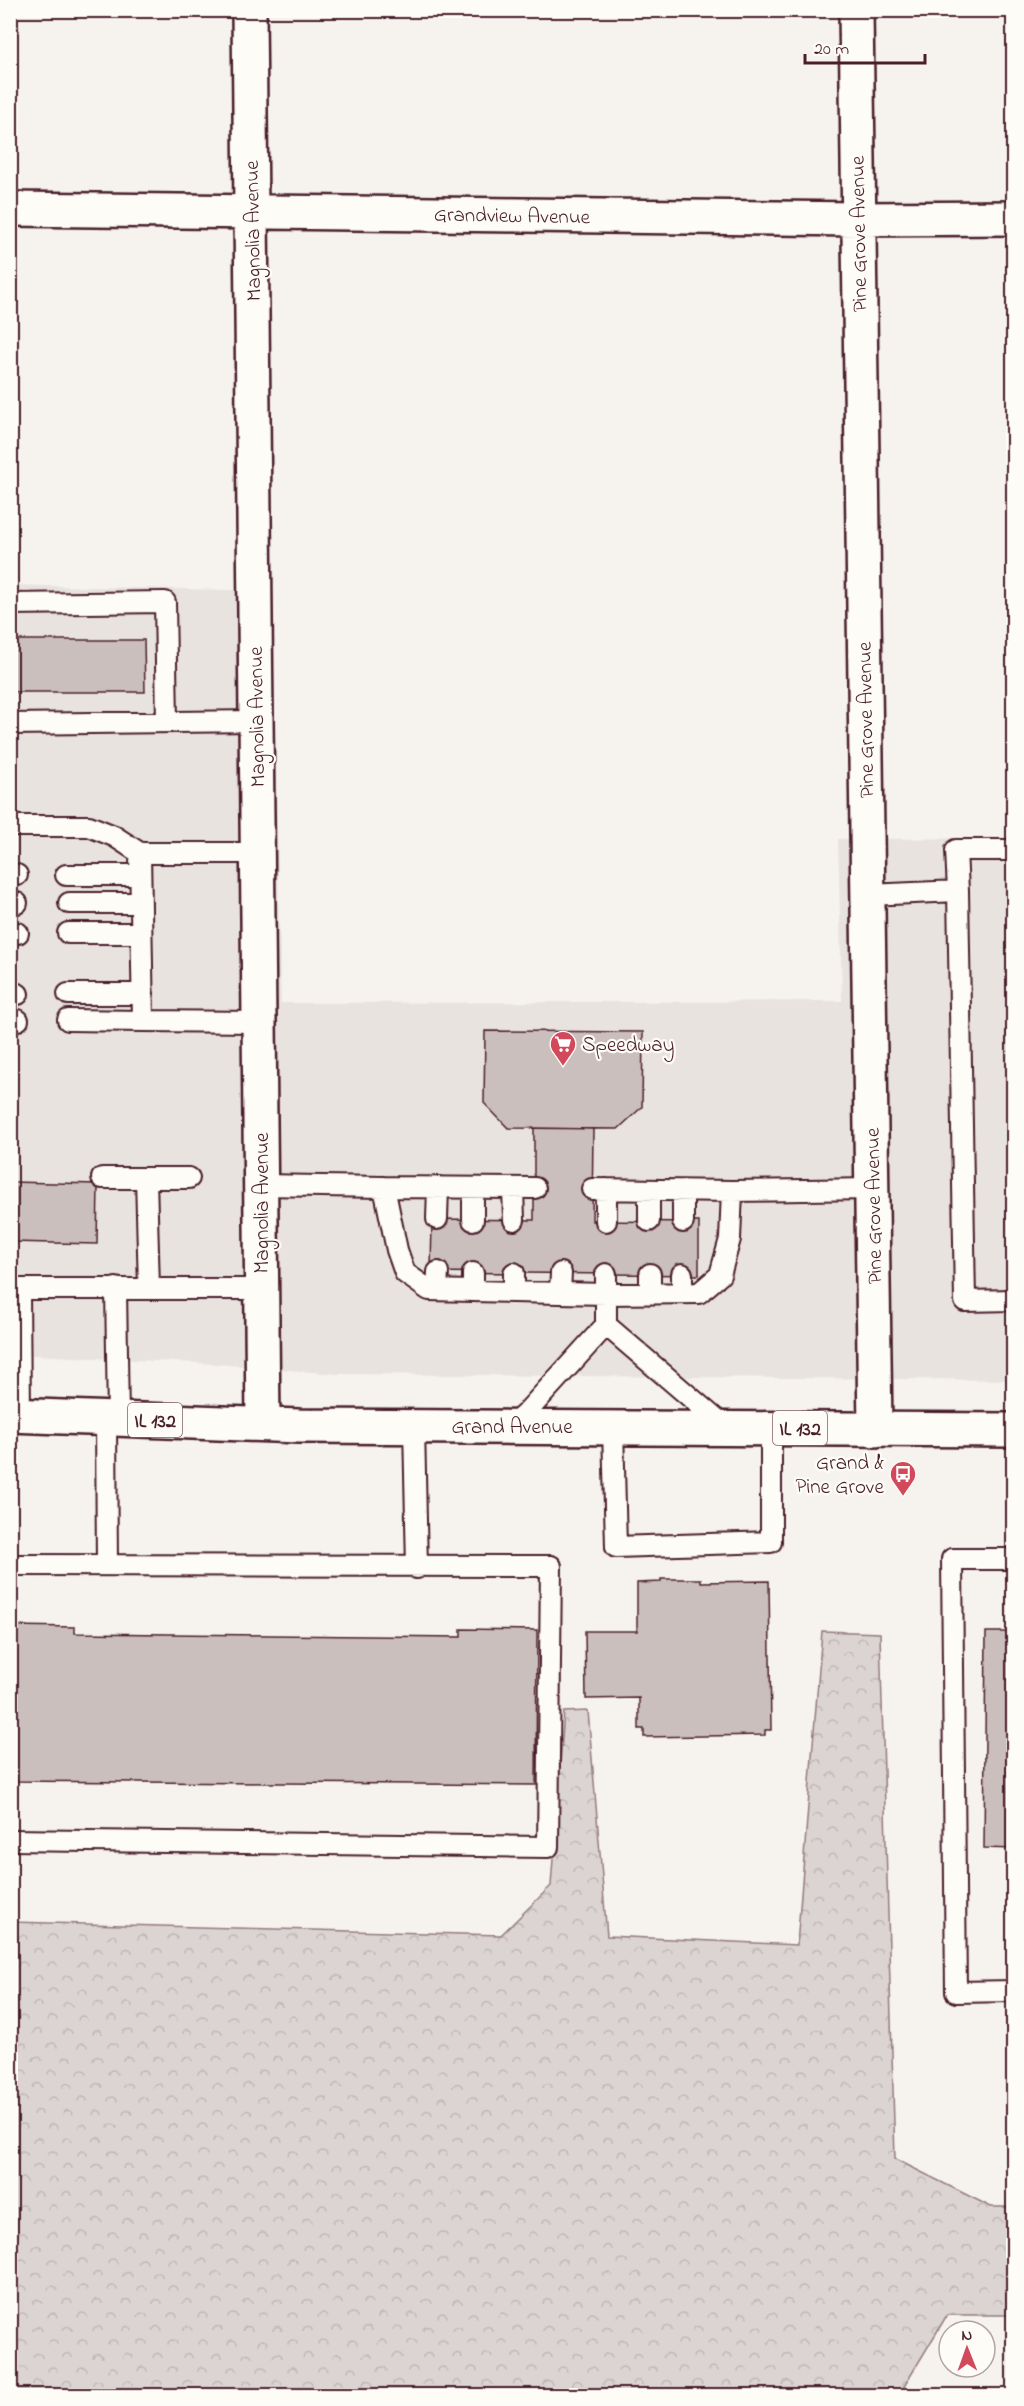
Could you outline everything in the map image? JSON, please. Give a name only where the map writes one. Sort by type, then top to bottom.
[{"type":"street","name":"Magnolia Avenue","points":[[249,10],[263,1424]]},
{"type":"street","name":"Pine Grove Avenue","points":[[856,10],[875,1430]]},
{"type":"street","name":"Grandview Avenue","points":[[10,209],[858,219],[1014,218]]},
{"type":"street","name":"Grand Avenue","points":[[15,1415],[263,1424],[1014,1430]]},
{"type":"lane","points":[[10,603],[165,602],[167,722]]},
{"type":"lane","points":[[10,724],[256,721]]},
{"type":"lane","points":[[10,826],[89,826],[114,836],[140,853],[258,853]]},
{"type":"lane","points":[[1014,850],[956,850],[965,1301],[1014,1300]]},
{"type":"lane","points":[[140,853],[143,1021]]},
{"type":"lane","points":[[66,875],[140,875]]},
{"type":"lane","points":[[868,895],[958,891]]},
{"type":"lane","points":[[69,903],[141,903]]},
{"type":"lane","points":[[68,933],[141,933]]},
{"type":"lane","points":[[68,993],[142,994]]},
{"type":"lane","points":[[68,1020],[259,1022]]},
{"type":"lane","points":[[102,1178],[189,1178]]},
{"type":"lane","points":[[146,1178],[149,1288]]},
{"type":"lane","points":[[260,1185],[535,1188]]},
{"type":"lane","points":[[384,1187],[397,1250],[405,1273],[429,1290],[437,1281],[560,1283],[606,1294],[650,1284],[682,1284],[699,1293],[720,1275],[730,1239],[732,1191]]},
{"type":"lane","points":[[437,1219],[438,1187]]},
{"type":"lane","points":[[473,1188],[473,1220]]},
{"type":"lane","points":[[513,1188],[514,1220]]},
{"type":"lane","points":[[606,1221],[599,1189],[732,1191],[873,1189]]},
{"type":"lane","points":[[649,1190],[649,1221]]},
{"type":"lane","points":[[683,1191],[683,1222]]},
{"type":"lane","points":[[510,1426],[525,1414],[606,1324],[606,1274]]},
{"type":"lane","points":[[107,1565],[116,1288]]},
{"type":"lane","points":[[15,1415],[19,1289],[261,1289]]},
{"type":"lane","points":[[606,1324],[725,1427]]},
{"type":"lane","points":[[414,1426],[417,1568]]},
{"type":"lane","points":[[613,1427],[616,1547],[771,1542],[771,1427]]},
{"type":"lane","points":[[1014,1559],[952,1559],[956,1992],[1014,1991]]},
{"type":"lane","points":[[10,1565],[417,1568],[551,1566],[548,1846],[10,1840]]},
{"type":"shaded area","points":[[10,585],[272,591],[281,1003],[842,1001],[838,839],[1013,838],[1013,1380],[336,1374],[216,1364],[11,1354]]},
{"type":"green space","points":[[822,1631],[880,1633],[895,2159],[991,2207],[1013,2207],[1013,2315],[947,2315],[945,2319],[937,2319],[937,2332],[899,2395],[11,2396],[11,1922],[501,1935],[551,1886],[564,1712],[588,1711],[607,1936],[797,1945]]},
{"type":"building","points":[[10,640],[144,640],[145,692],[10,692]]},
{"type":"building","name":"Speedway","points":[[485,1031],[643,1032],[642,1107],[618,1129],[508,1128],[484,1103]]},
{"type":"building","points":[[534,1128],[593,1129],[592,1221],[699,1222],[699,1275],[431,1272],[432,1219],[534,1220]]},
{"type":"building","points":[[10,1182],[98,1184],[97,1244],[10,1242]]},
{"type":"building","points":[[661,1579],[701,1579],[701,1582],[769,1581],[771,1730],[765,1730],[765,1735],[644,1737],[644,1729],[639,1729],[639,1698],[586,1699],[585,1631],[637,1631],[637,1583],[661,1582]]},
{"type":"building","points":[[10,1626],[75,1627],[75,1633],[461,1637],[461,1629],[537,1630],[536,1785],[10,1781]]},
{"type":"building","points":[[986,1632],[1014,1632],[1014,1849],[984,1848]]},
{"type":"place","name":"Speedway","points":[[563,1067]]},
{"type":"place","name":"Grand & Pine Grove","points":[[903,1497]]}]
